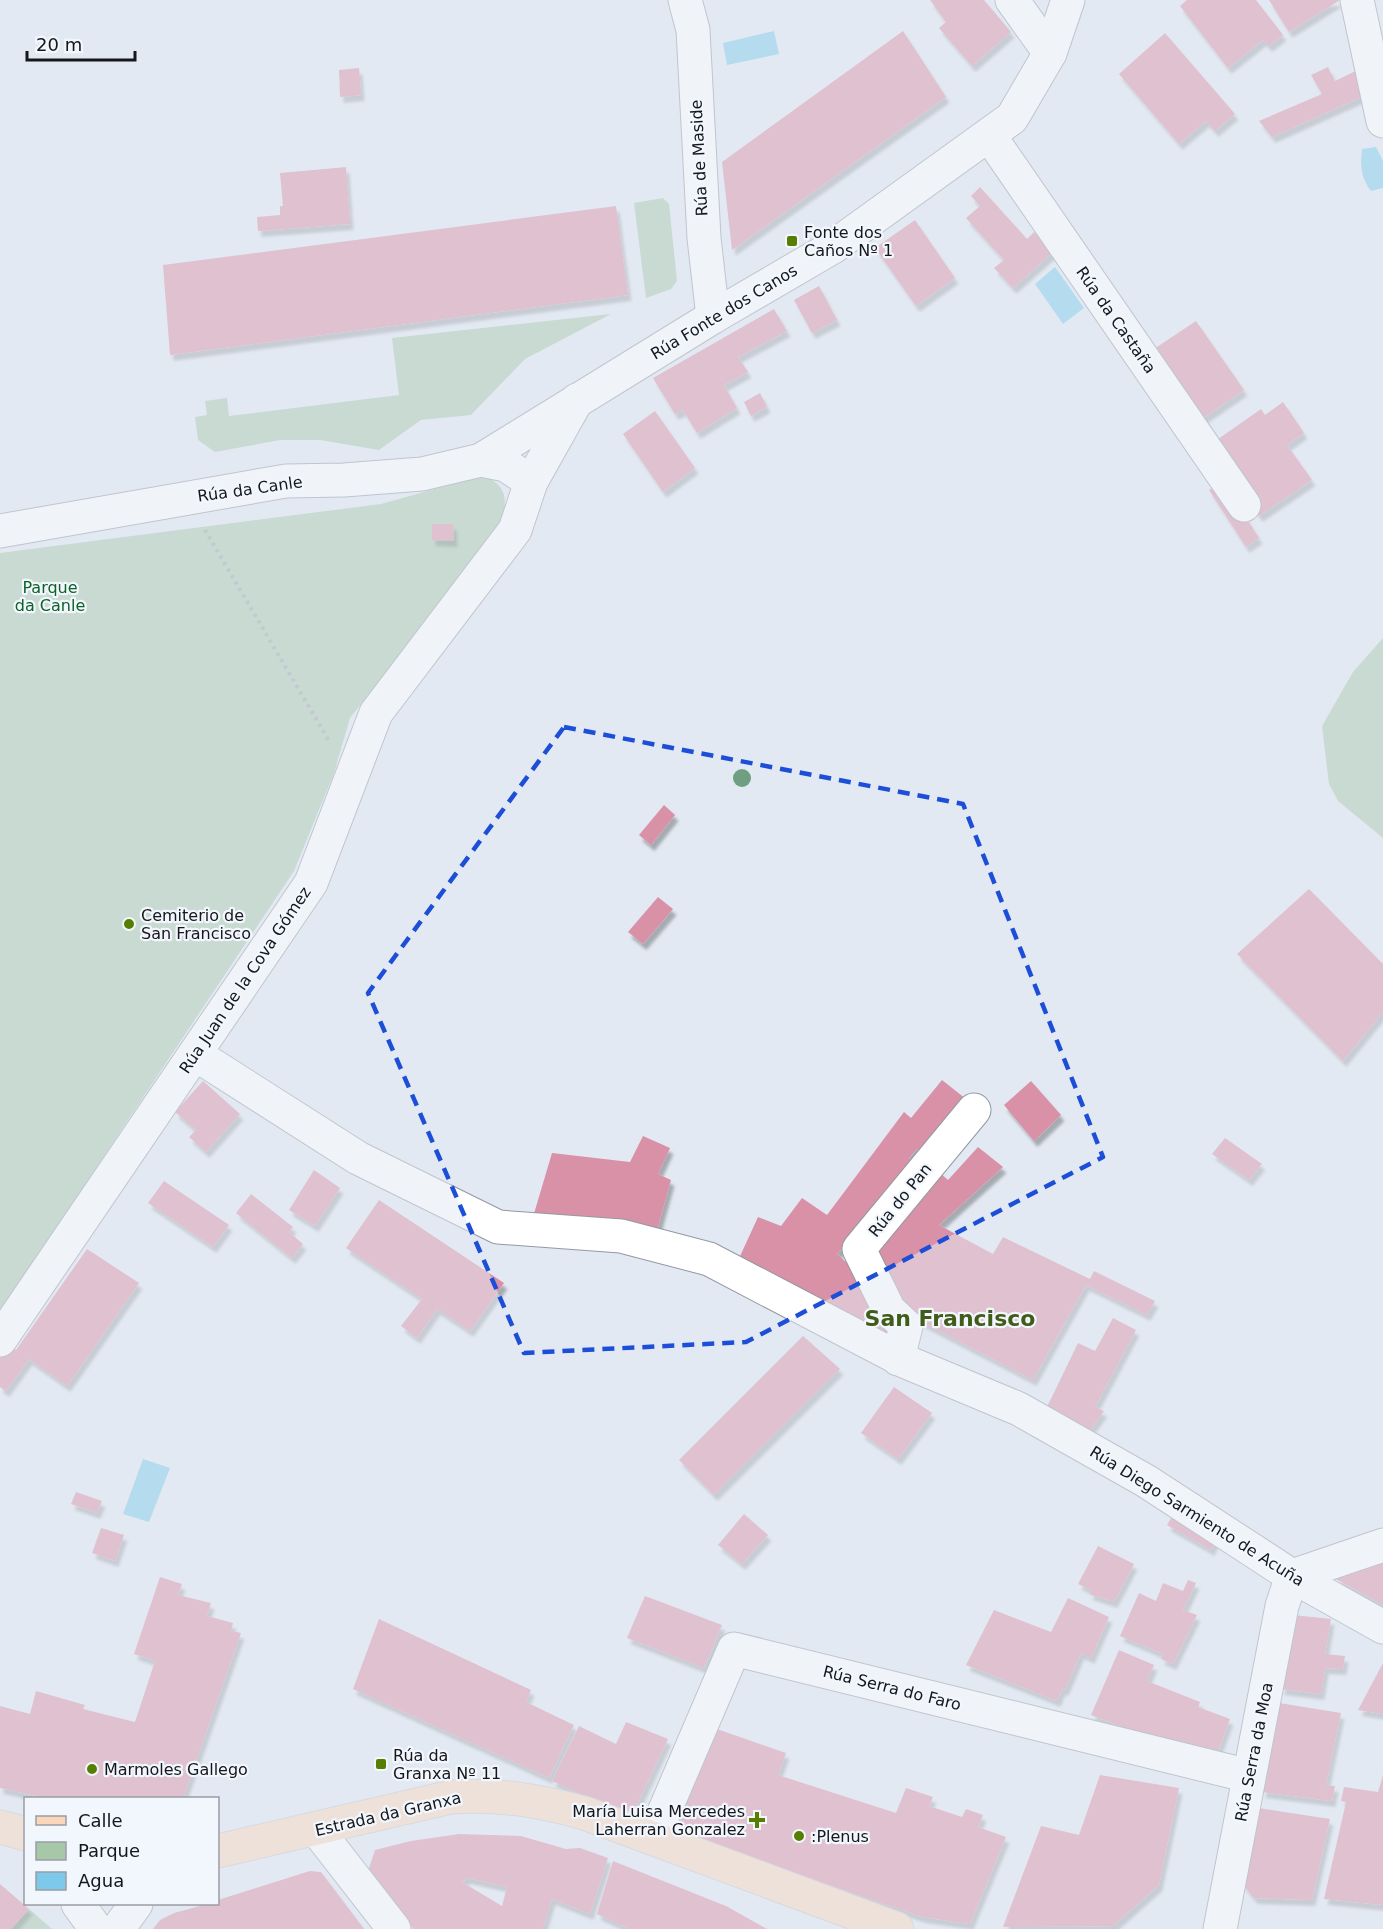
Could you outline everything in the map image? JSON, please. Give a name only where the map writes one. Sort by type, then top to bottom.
[{"type":"main road","name":"Estrada da Granxa","points":[[219,1851],[317,1830],[451,1797],[491,1794],[545,1802],[653,1838],[880,1926]]},
{"type":"main road","points":[[0,1827],[24,1833]]},
{"type":"street","name":"Rúa de Maside","points":[[686,0],[693,30],[704,238],[713,316]]},
{"type":"street","points":[[1012,0],[1050,53]]},
{"type":"street","name":"Rúa Fonte dos Canos","points":[[481,460],[713,316],[833,247],[1012,118],[1050,53],[1068,0]]},
{"type":"street","points":[[1357,0],[1383,121]]},
{"type":"street","name":"Rúa da Castaña","points":[[989,135],[1244,505]]},
{"type":"street","name":"Rúa Fonte dos Canos","points":[[531,483],[577,400]]},
{"type":"street","name":"Rúa da Canle","points":[[0,531],[285,481],[344,480],[422,474],[481,460],[506,465],[531,483]]},
{"type":"street","name":"Rúa Juan de la Cova Gómez","points":[[0,1340],[311,883],[376,713],[515,530],[531,483]]},
{"type":"street","name":"Rúa Diego Sarmiento de Acuña","points":[[195,1054],[358,1158],[498,1227],[621,1236],[709,1259],[898,1359],[1019,1409],[1146,1481],[1292,1576],[1383,1627]]},
{"type":"street","name":"Rúa do Pan","points":[[898,1359],[906,1326],[889,1310],[859,1249],[974,1110]]},
{"type":"street","points":[[1292,1576],[1383,1545]]},
{"type":"street","name":"Rúa Serra da Moa","points":[[1220,1929],[1281,1605],[1292,1576]]},
{"type":"street","name":"Rúa Serra do Faro","points":[[653,1838],[734,1649],[1249,1776]]},
{"type":"street","points":[[317,1830],[394,1929]]},
{"type":"street","points":[[79,1905],[96,1929]]},
{"type":"street","points":[[118,1929],[135,1905]]},
{"type":"path","points":[[181,499],[210,537],[351,780]]},
{"type":"highlighted area","points":[[564,727],[963,804],[1103,1157],[746,1342],[524,1353],[368,993]]},
{"type":"green space","points":[[663,198],[669,204],[677,281],[671,289],[646,298],[634,203]]},
{"type":"green space","points":[[611,314],[525,359],[471,415],[421,420],[379,450],[320,440],[280,440],[215,452],[198,440],[195,417],[207,415],[205,401],[227,398],[229,416],[399,395],[392,338]]},
{"type":"green space","name":"Cemiterio de San Francisco","points":[[481,476],[492,480],[504,494],[504,512],[492,539],[350,718],[334,773],[294,871],[0,1312],[0,553],[381,504]]},
{"type":"green space","points":[[1383,638],[1383,838],[1338,801],[1329,784],[1322,726],[1353,672]]},
{"type":"green space","points":[[29,1909],[52,1929],[11,1929]]},
{"type":"water","points":[[774,31],[779,54],[727,65],[723,43]]},
{"type":"water","points":[[1376,147],[1383,161],[1383,188],[1371,191],[1362,172],[1362,149]]},
{"type":"water","points":[[1055,267],[1084,308],[1063,324],[1035,284]]},
{"type":"water","points":[[143,1459],[170,1468],[149,1522],[123,1514]]},
{"type":"building","points":[[930,0],[984,0],[1011,32],[972,66],[939,28],[946,22]]},
{"type":"building","points":[[1187,0],[1256,0],[1283,35],[1269,46],[1263,40],[1228,68],[1180,6]]},
{"type":"building","points":[[1269,0],[1340,0],[1289,32]]},
{"type":"building","points":[[903,31],[946,97],[732,250],[722,162]]},
{"type":"building","points":[[1165,33],[1235,114],[1215,131],[1206,121],[1179,144],[1119,74]]},
{"type":"building","points":[[1328,67],[1335,81],[1364,67],[1370,93],[1272,137],[1259,121],[1322,94],[1311,75]]},
{"type":"building","points":[[359,68],[361,95],[340,97],[339,70]]},
{"type":"building","points":[[346,167],[350,224],[258,231],[257,217],[280,215],[280,206],[283,206],[280,173]]},
{"type":"building","points":[[980,187],[1027,239],[1034,232],[1053,252],[1013,288],[994,268],[1004,260],[966,218],[980,206],[971,196]]},
{"type":"building","points":[[616,206],[628,295],[170,355],[163,265]]},
{"type":"building","points":[[915,220],[955,278],[916,306],[875,248]]},
{"type":"building","points":[[819,286],[837,320],[812,333],[794,300]]},
{"type":"building","points":[[774,309],[787,331],[738,357],[748,372],[724,385],[737,408],[697,433],[683,410],[675,414],[653,378]]},
{"type":"building","points":[[1196,321],[1244,390],[1196,423],[1148,353]]},
{"type":"building","points":[[760,393],[767,407],[751,416],[744,402]]},
{"type":"building","points":[[1283,402],[1304,433],[1287,445],[1312,480],[1259,516],[1211,444],[1261,409],[1265,415]]},
{"type":"building","points":[[655,411],[695,468],[663,492],[623,434]]},
{"type":"building","points":[[1223,481],[1259,538],[1246,547],[1209,490]]},
{"type":"building","points":[[432,524],[453,524],[454,541],[432,540]]},
{"type":"building","points":[[664,805],[675,815],[651,845],[639,835]]},
{"type":"building","points":[[1309,889],[1383,964],[1383,1012],[1343,1061],[1237,954]]},
{"type":"building","points":[[658,897],[673,909],[643,944],[628,932]]},
{"type":"building","points":[[942,1080],[971,1103],[928,1157],[917,1149],[909,1158],[919,1166],[837,1254],[870,1283],[894,1322],[879,1341],[736,1265],[758,1217],[781,1226],[802,1198],[827,1215],[904,1112],[911,1118]]},
{"type":"building","points":[[203,1081],[240,1114],[206,1152],[189,1137],[196,1130],[175,1112]]},
{"type":"building","points":[[1031,1081],[1061,1115],[1034,1141],[1004,1105]]},
{"type":"building","points":[[643,1136],[670,1148],[658,1174],[671,1180],[656,1234],[533,1217],[552,1153],[630,1162]]},
{"type":"building","points":[[1225,1138],[1262,1164],[1249,1180],[1212,1154]]},
{"type":"building","points":[[978,1147],[1003,1167],[939,1225],[993,1254],[1003,1237],[1090,1279],[1094,1271],[1155,1301],[1147,1315],[1086,1285],[1033,1380],[891,1306],[869,1259],[932,1166],[948,1180]]},
{"type":"building","points":[[314,1170],[340,1188],[315,1226],[289,1210]]},
{"type":"building","points":[[164,1181],[229,1225],[213,1247],[148,1203]]},
{"type":"building","points":[[251,1194],[293,1227],[289,1232],[303,1244],[292,1258],[236,1213]]},
{"type":"building","points":[[379,1200],[504,1283],[470,1331],[437,1309],[417,1338],[401,1326],[422,1299],[346,1248]]},
{"type":"building","points":[[87,1249],[139,1283],[67,1386],[29,1359],[6,1391],[0,1387],[0,1354],[7,1343],[16,1350]]},
{"type":"building","points":[[1113,1318],[1136,1330],[1095,1407],[1104,1411],[1090,1430],[1047,1407],[1078,1343],[1095,1351]]},
{"type":"building","points":[[803,1336],[840,1369],[714,1495],[679,1460]]},
{"type":"building","points":[[894,1387],[932,1413],[898,1459],[861,1433]]},
{"type":"building","points":[[76,1492],[102,1501],[97,1513],[71,1504]]},
{"type":"building","points":[[1174,1513],[1217,1537],[1211,1550],[1167,1525]]},
{"type":"building","points":[[744,1514],[768,1535],[742,1564],[718,1545]]},
{"type":"building","points":[[101,1528],[124,1535],[115,1561],[92,1553]]},
{"type":"building","points":[[1098,1546],[1134,1564],[1114,1602],[1089,1594],[1091,1590],[1078,1584]]},
{"type":"building","points":[[1383,1560],[1383,1605],[1334,1578]]},
{"type":"building","points":[[160,1577],[182,1584],[178,1595],[211,1603],[207,1616],[233,1623],[231,1631],[241,1633],[183,1797],[41,1797],[0,1788],[0,1706],[30,1714],[36,1691],[85,1705],[83,1709],[135,1722],[155,1661],[134,1654]]},
{"type":"building","points":[[1188,1580],[1196,1583],[1183,1610],[1197,1615],[1173,1664],[1161,1659],[1163,1654],[1120,1636],[1139,1593],[1156,1601],[1163,1583],[1183,1591]]},
{"type":"building","points":[[645,1596],[722,1625],[704,1668],[627,1638]]},
{"type":"building","points":[[1068,1598],[1109,1617],[1091,1658],[1081,1653],[1065,1690],[1062,1689],[1057,1701],[966,1665],[994,1610],[1051,1632]]},
{"type":"building","points":[[1293,1615],[1331,1619],[1325,1654],[1345,1656],[1343,1669],[1325,1668],[1321,1694],[1281,1689]]},
{"type":"building","points":[[379,1619],[531,1690],[526,1702],[574,1725],[549,1778],[353,1689]]},
{"type":"building","points":[[1119,1650],[1154,1665],[1147,1681],[1200,1702],[1198,1707],[1230,1719],[1215,1759],[1181,1750],[1091,1715]]},
{"type":"building","points":[[1383,1663],[1383,1714],[1358,1710]]},
{"type":"building","points":[[1279,1703],[1341,1713],[1326,1785],[1335,1786],[1332,1801],[1262,1792]]},
{"type":"building","points":[[626,1722],[668,1739],[636,1807],[619,1812],[552,1781],[579,1726],[616,1744]]},
{"type":"building","points":[[714,1728],[786,1753],[778,1775],[896,1813],[906,1788],[933,1797],[929,1806],[962,1817],[966,1809],[983,1815],[978,1827],[1006,1837],[970,1924],[922,1917],[681,1834],[678,1814]]},
{"type":"building","points":[[1100,1775],[1179,1788],[1159,1885],[1113,1926],[1003,1927],[1041,1826],[1079,1835]]},
{"type":"building","points":[[1383,1775],[1383,1905],[1324,1899],[1346,1802],[1341,1801],[1344,1787],[1378,1792]]},
{"type":"building","points":[[1258,1808],[1330,1819],[1312,1900],[1254,1898],[1243,1885]]},
{"type":"building","points":[[459,1834],[521,1836],[566,1849],[580,1848],[608,1858],[590,1914],[552,1899],[543,1929],[414,1929],[368,1871],[375,1850],[411,1841]],"holes":[[[467,1878],[507,1887],[502,1906],[462,1882]]]},
{"type":"building","points":[[613,1861],[726,1906],[767,1929],[629,1929],[597,1914]]},
{"type":"building","points":[[310,1871],[321,1872],[364,1929],[153,1929],[160,1920],[174,1913],[203,1905],[219,1905],[219,1900]]},
{"type":"building","points":[[0,1884],[29,1909],[11,1929],[0,1929]]},
{"type":"place","name":"Fonte dos Caños Nº 1","points":[[792,241]]},
{"type":"place","name":"Cemiterio de San Francisco","points":[[129,924]]},
{"type":"place","name":"Rúa da Granxa Nº 11","points":[[381,1764]]},
{"type":"place","name":"Marmoles Gallego","points":[[92,1769]]},
{"type":"place","name":"María Luisa Mercedes Laherran Gonzalez","points":[[757,1820]]},
{"type":"place","name":":Plenus","points":[[799,1836]]},
{"type":"district","name":"San Francisco","points":[[950,1318]]},
{"type":"park label","name":"Parque da Canle","points":[[50,596]]}]
